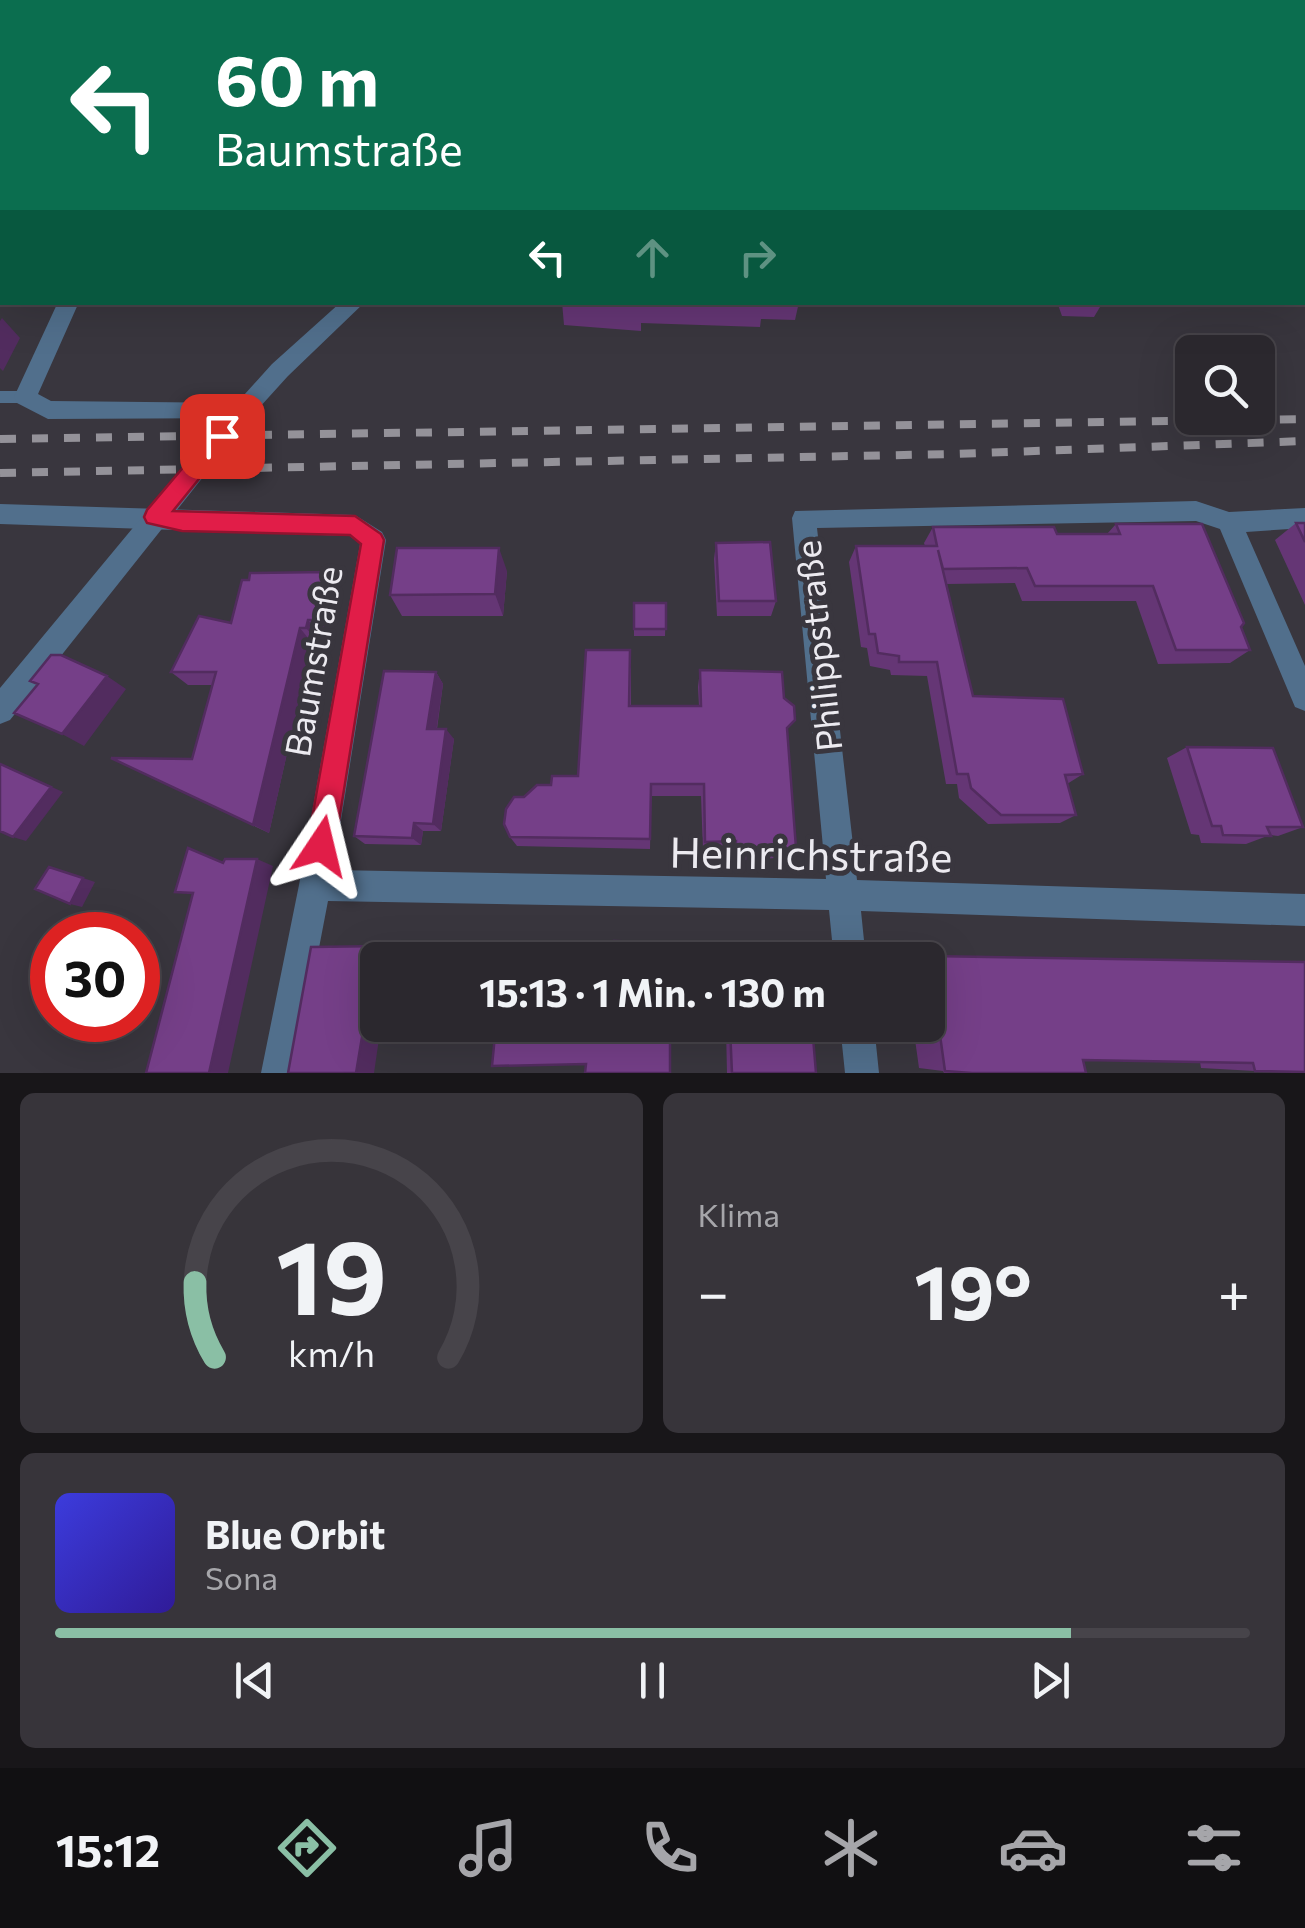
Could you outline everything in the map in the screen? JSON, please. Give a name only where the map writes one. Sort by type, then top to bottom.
[{"type":"street","points":[[68,305],[25,397],[48,410],[242,412]]},
{"type":"street","points":[[0,710],[242,412],[280,370],[352,305]]},
{"type":"street","name":"Philippstraße","points":[[848,942],[804,518],[1196,511],[1229,522]]},
{"type":"street","points":[[0,514],[155,517]]},
{"type":"street","name":"Baumstraße","points":[[155,517],[182,522],[355,526],[373,540],[315,885],[278,1073]]},
{"type":"street","points":[[1305,518],[1229,522],[1305,698]]},
{"type":"street","name":"Heinrichstraße","points":[[315,885],[844,895],[1305,910]]},
{"type":"street","points":[[859,1042],[862,1073]]},
{"type":"lane","points":[[0,397],[25,397]]},
{"type":"building","points":[[1296,523],[1305,523],[1305,542]]},
{"type":"building","points":[[1116,524],[1202,524],[1244,623],[1241,627],[1250,650],[1176,650],[1153,586],[1035,586],[1027,568],[943,569],[938,550],[973,696],[1063,699],[1083,774],[1065,775],[1076,815],[1001,815],[971,788],[968,774],[957,774],[937,662],[899,662],[899,656],[878,653],[875,634],[869,634],[856,546],[937,546],[933,527],[1054,527],[1057,534],[1120,534]]},
{"type":"building","points":[[770,542],[776,601],[719,601],[716,543]]},
{"type":"building","points":[[397,548],[499,548],[495,594],[390,595]]},
{"type":"building","points":[[326,572],[316,620],[308,620],[306,628],[300,628],[253,825],[111,758],[192,759],[216,672],[171,672],[199,616],[231,623],[242,580],[249,580],[250,573]]},
{"type":"building","points":[[634,603],[666,603],[666,629],[634,629]]},
{"type":"building","points":[[586,650],[630,650],[629,706],[701,706],[700,670],[782,672],[784,698],[794,706],[795,720],[787,728],[796,848],[736,852],[736,841],[705,842],[704,784],[651,784],[650,839],[510,837],[504,824],[506,809],[514,797],[524,797],[537,785],[551,785],[552,776],[578,776]]},
{"type":"building","points":[[51,655],[61,655],[107,676],[62,734],[14,713],[38,684],[30,681]]},
{"type":"building","points":[[384,671],[436,672],[427,729],[446,729],[433,824],[414,823],[412,838],[354,836]]},
{"type":"building","points":[[1187,747],[1273,748],[1303,827],[1267,827],[1271,836],[1223,835],[1221,826],[1212,826]]},
{"type":"building","points":[[0,764],[51,787],[13,837],[0,831]]},
{"type":"building","points":[[188,848],[223,863],[225,859],[257,859],[209,1073],[146,1073],[154,1042],[160,1042],[160,1019],[193,893],[175,892]]},
{"type":"building","points":[[49,867],[83,878],[70,904],[35,889]]},
{"type":"building","points":[[360,946],[361,1042],[356,1073],[288,1073],[311,947]]},
{"type":"building","points":[[945,956],[1305,962],[1305,1072],[1255,1071],[1253,1063],[1083,1060],[1086,1073],[945,1071],[941,1042],[945,1042]]},
{"type":"building","points":[[494,1042],[670,1042],[670,1073],[585,1073],[586,1064],[492,1066]]},
{"type":"building","points":[[731,1042],[813,1042],[816,1073],[732,1073]]},
{"type":"railway","points":[[0,439],[1305,419]]},
{"type":"railway","points":[[0,473],[954,454],[1305,441]]},
{"type":"route","points":[[222,436],[155,517],[182,522],[355,526],[373,540],[321,846]]}]
